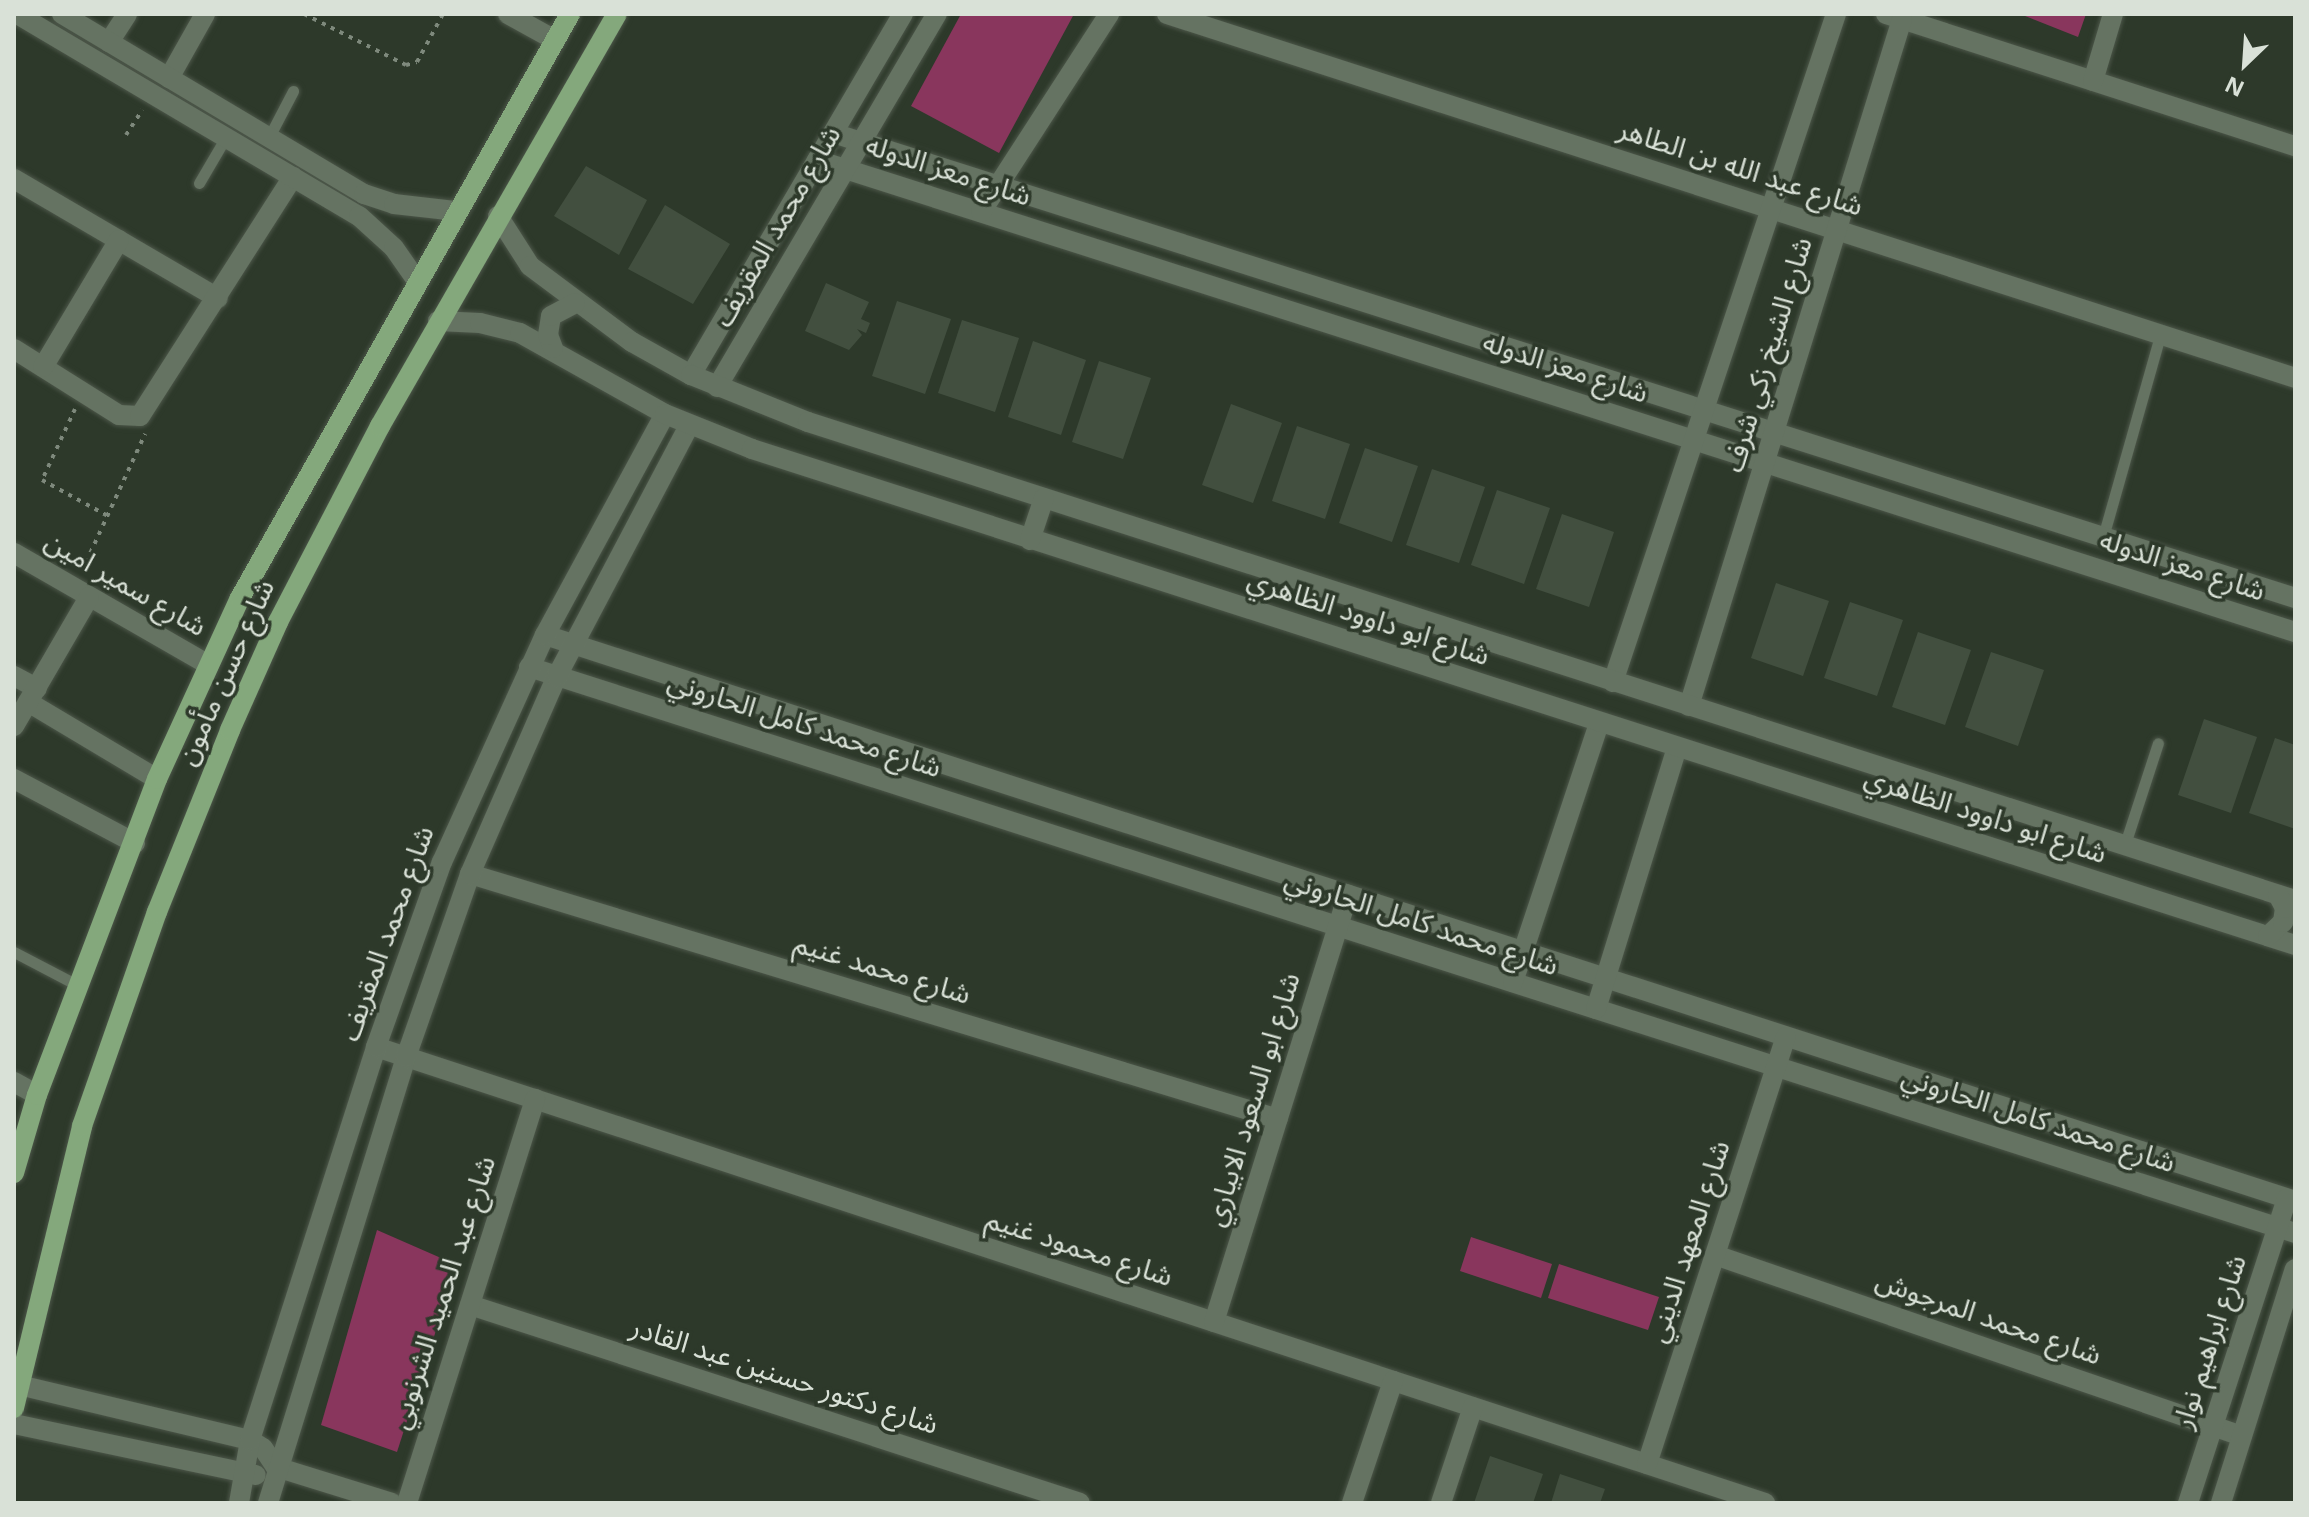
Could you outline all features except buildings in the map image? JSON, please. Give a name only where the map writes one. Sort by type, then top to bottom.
[{"type":"main road","name":"شارع حسن مأمون","points":[[14,1173],[37,1095],[157,779],[240,598],[416,280],[570,14]]},
{"type":"main road","name":"شارع حسن مأمون","points":[[14,1408],[82,1126],[157,912],[278,622],[438,321],[617,14]]},
{"type":"street","points":[[17,14],[370,225],[416,280]]},
{"type":"street","points":[[62,14],[379,200],[455,211]]},
{"type":"street","points":[[109,42],[127,14]]},
{"type":"street","points":[[169,78],[205,14]]},
{"type":"street","points":[[508,14],[555,40]]},
{"type":"street","name":"شارع محمد المقريف","points":[[691,375],[903,14]]},
{"type":"street","name":"شارع محمد المقريف","points":[[717,387],[843,168],[937,14]]},
{"type":"street","points":[[981,212],[1109,14]]},
{"type":"street","name":"شارع عبد الله بن الطاهر","points":[[1167,14],[2295,378]]},
{"type":"street","name":"شارع الشيخ زكي شرف","points":[[1613,682],[1836,14]]},
{"type":"street","points":[[2093,81],[2113,14]]},
{"type":"street","points":[[1894,17],[2295,146]]},
{"type":"street","name":"شارع الشيخ زكي شرف","points":[[1689,706],[1837,230],[1894,17]]},
{"type":"street","name":"شارع معز الدوله","points":[[833,133],[2295,598]]},
{"type":"street","name":"شارع معز الدوله","points":[[817,160],[2295,632]]},
{"type":"street","points":[[14,349],[126,418],[145,411],[293,177]]},
{"type":"street","points":[[15,183],[218,298]]},
{"type":"street","points":[[370,225],[380,217],[379,200]]},
{"type":"street","name":"شارع ابو داوود الظاهري","points":[[498,216],[530,266],[575,303],[691,375],[717,387],[1044,498],[2287,897]]},
{"type":"street","points":[[43,367],[119,240]]},
{"type":"street","points":[[553,348],[548,335],[551,316],[575,303]]},
{"type":"street","name":"شارع ابو داوود الظاهري","points":[[438,321],[500,327],[553,348],[689,426],[1030,540],[2295,945]]},
{"type":"street","name":"شارع محمد المقريف","points":[[239,1503],[250,1440],[376,1047],[442,862],[529,667],[665,414]]},
{"type":"street","name":"شارع محمد المقريف","points":[[268,1503],[276,1467],[406,1057],[470,874],[557,676],[689,426]]},
{"type":"street","points":[[1030,540],[1044,498]]},
{"type":"street","name":"شارع سمير امين","points":[[14,553],[209,665]]},
{"type":"street","points":[[14,726],[82,592]]},
{"type":"street","name":"شارع محمد كامل الحاروني","points":[[545,635],[2291,1200]]},
{"type":"street","name":"شارع محمد كامل الحاروني","points":[[529,667],[2286,1231]]},
{"type":"street","points":[[14,676],[32,695],[157,779]]},
{"type":"street","points":[[1513,982],[1599,723]]},
{"type":"street","points":[[1596,1009],[1677,748]]},
{"type":"street","points":[[14,779],[135,843]]},
{"type":"street","name":"شارع محمد غنيم","points":[[470,874],[1278,1119]]},
{"type":"street","name":"شارع ابو السعود الابياري","points":[[1214,1322],[1348,895]]},
{"type":"street","points":[[2268,936],[2283,922],[2287,897]]},
{"type":"street","name":"شارع المعهد الديني","points":[[1647,1464],[1786,1037]]},
{"type":"street","name":"شارع محمود غنيم","points":[[376,1047],[1765,1503]]},
{"type":"street","points":[[14,1082],[37,1095]]},
{"type":"street","name":"شارع عبد الحميد الشرنوبي","points":[[407,1503],[535,1099]]},
{"type":"street","name":"شارع ابراهيم نوار","points":[[2188,1503],[2213,1426],[2286,1231],[2291,1200]]},
{"type":"street","name":"شارع محمد المرجوش","points":[[1715,1255],[2242,1436]]},
{"type":"street","name":"شارع ابراهيم نوار","points":[[2221,1503],[2295,1269]]},
{"type":"street","name":"شارع دكتور حسنين عبد القادر","points":[[470,1305],[1080,1503]]},
{"type":"street","points":[[1352,1503],[1393,1381]]},
{"type":"street","points":[[19,1385],[250,1440],[269,1453],[276,1467]]},
{"type":"street","points":[[1441,1503],[1473,1407]]},
{"type":"street","points":[[14,1424],[244,1475],[276,1467],[392,1503]]},
{"type":"lane","points":[[269,137],[293,91]]},
{"type":"lane","points":[[199,183],[226,137]]},
{"type":"lane","points":[[2103,537],[2160,335]]},
{"type":"lane","points":[[2124,847],[2158,743]]},
{"type":"lane","points":[[14,952],[77,985]]},
{"type":"path","points":[[304,14],[406,65],[417,62],[443,14]]},
{"type":"path","points":[[126,135],[153,94]]},
{"type":"path","points":[[84,391],[42,480],[108,516]]},
{"type":"path","points":[[82,592],[108,516],[142,448],[145,411]]},
{"type":"shaded area","points":[[961,14],[1074,14],[999,153],[911,106]]},
{"type":"shaded area","points":[[2020,14],[2086,14],[2078,37]]},
{"type":"shaded area","points":[[377,1230],[457,1265],[397,1452],[321,1425]]},
{"type":"shaded area","points":[[1471,1237],[1552,1264],[1541,1298],[1460,1271]]},
{"type":"shaded area","points":[[1559,1264],[1659,1297],[1648,1330],[1548,1298]]}]
